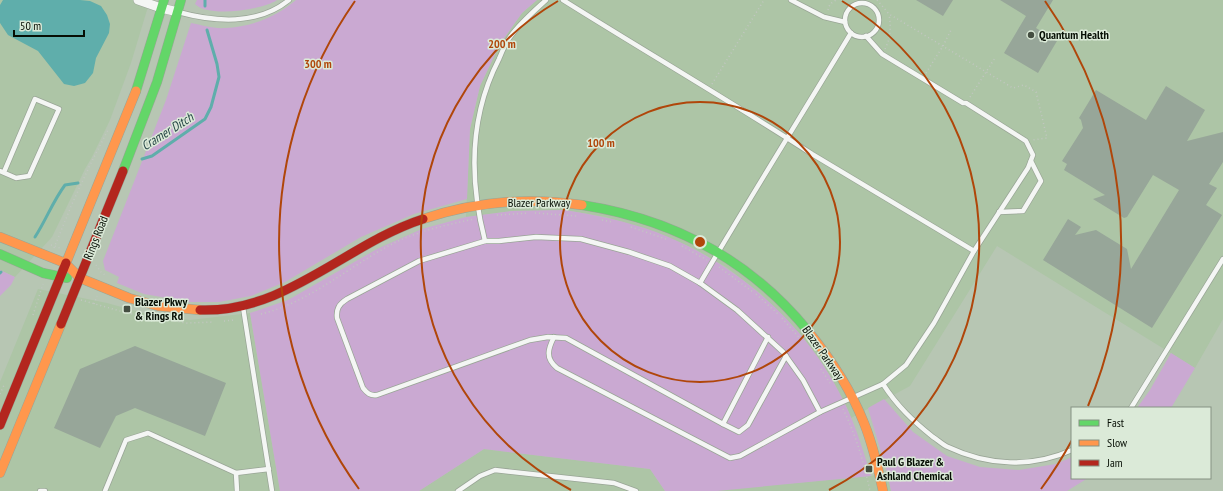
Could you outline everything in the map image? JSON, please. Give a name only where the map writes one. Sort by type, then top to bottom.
[{"type":"street","points":[[138,0],[163,4],[178,12]]},
{"type":"street","name":"Rings Road","points":[[0,473],[139,132],[157,82],[182,0]]},
{"type":"street","name":"Rings Road","points":[[0,424],[126,118],[139,82],[163,4]]},
{"type":"street","name":"Blazer Parkway","points":[[0,254],[47,274],[60,278],[80,278],[132,299],[165,308],[221,310],[242,307],[270,298],[291,288],[369,242],[427,217],[491,203],[531,201],[559,201],[599,207],[637,216],[659,223],[718,252],[759,281],[805,326],[831,361],[860,416],[878,467],[882,491]]},
{"type":"street","name":"Blazer Parkway","points":[[0,237],[66,264],[80,278]]},
{"type":"lane","points":[[178,12],[200,18],[218,20],[240,19],[275,9],[289,0]]},
{"type":"lane","points":[[485,241],[477,206],[473,160],[477,120],[489,77],[510,38],[530,15],[546,0]]},
{"type":"lane","points":[[563,0],[974,252]]},
{"type":"lane","points":[[791,0],[824,17],[845,22]]},
{"type":"lane","points":[[865,3],[870,5],[877,13],[878,24],[876,30],[866,36],[860,37],[852,33],[846,27],[845,22],[847,12],[854,4],[865,3]]},
{"type":"lane","points":[[700,283],[852,33]]},
{"type":"lane","points":[[554,337],[550,347],[549,356],[551,362],[557,368],[730,458],[740,456],[820,412],[883,384],[906,365],[934,323],[974,252],[1028,168],[1033,155],[1026,141],[966,103],[963,103],[882,54],[866,36]]},
{"type":"lane","points":[[35,99],[59,109],[29,176],[16,178],[2,172],[35,99]]},
{"type":"lane","points":[[1000,212],[1023,211],[1041,181],[1031,161]]},
{"type":"lane","points":[[786,356],[748,425],[739,432],[566,338],[554,337],[530,340],[372,396],[363,388],[336,311],[347,299],[419,261],[485,241],[536,237],[580,239],[629,252],[670,266],[700,283],[737,310],[768,337],[786,356],[803,380],[820,412]]},
{"type":"lane","points":[[1132,407],[1223,260]]},
{"type":"lane","points":[[242,307],[245,317],[272,491]]},
{"type":"lane","points":[[723,424],[768,337]]},
{"type":"lane","points":[[883,384],[894,402],[927,432],[947,447],[974,457],[1003,463],[1030,463],[1058,457],[1071,450]]},
{"type":"lane","points":[[105,491],[126,440],[148,433],[236,473],[269,469]]},
{"type":"lane","points":[[458,491],[480,476],[495,470],[614,483],[636,491]]},
{"type":"lane","points":[[236,473],[237,491]]},
{"type":"lane","points":[[40,491],[45,491]]},
{"type":"path","points":[[709,89],[764,0]]},
{"type":"path","points":[[824,17],[830,4],[836,0]]},
{"type":"path","points":[[877,0],[889,14],[1013,88],[1024,85],[1036,92],[1047,138],[1026,141]]},
{"type":"path","points":[[882,54],[889,38],[891,26],[889,14]]},
{"type":"path","points":[[922,78],[943,46],[951,30]]},
{"type":"path","points":[[966,103],[995,58]]},
{"type":"path","points":[[51,258],[54,246],[72,204],[110,126]]},
{"type":"path","points":[[496,215],[530,213],[584,216]]},
{"type":"path","points":[[223,321],[266,312],[298,300],[393,243],[438,227],[479,218]]},
{"type":"path","points":[[598,219],[613,222]]},
{"type":"path","points":[[627,226],[669,241]]},
{"type":"path","points":[[676,243],[711,263],[755,293],[779,315],[802,342]]},
{"type":"path","points":[[47,274],[43,285],[55,290]]},
{"type":"path","points":[[72,296],[84,302],[128,313],[187,323],[216,322]]},
{"type":"path","points":[[819,365],[830,383]]},
{"type":"path","points":[[840,403],[852,427],[865,467],[870,491]]},
{"type":"shaded area","points":[[0,0],[150,0],[131,63],[110,120],[92,157],[52,237],[15,277],[0,270]]},
{"type":"shaded area","points":[[197,0],[277,0],[260,7],[223,12],[211,11],[202,8],[195,4]]},
{"type":"shaded area","points":[[296,0],[537,0],[522,13],[500,44],[480,86],[470,129],[467,199],[414,214],[361,237],[285,282],[251,296],[219,302],[190,302],[144,294],[117,283],[119,277],[105,270],[103,261],[166,100],[191,23],[221,28],[244,26],[272,16]]},
{"type":"shaded area","points":[[537,0],[1223,0],[1223,319],[1195,368],[997,246],[910,386],[851,418],[824,367],[796,330],[760,293],[726,267],[693,248],[655,232],[606,217],[565,210],[511,211],[466,217],[470,129],[480,86],[500,44],[522,13]]},
{"type":"shaded area","points":[[565,210],[599,216],[633,225],[656,232],[686,245],[715,261],[743,280],[768,301],[792,325],[832,378],[851,416],[871,476],[717,491],[665,491],[650,469],[484,449],[419,491],[280,491],[250,313],[288,300],[377,249],[422,229],[466,217],[511,211]]},
{"type":"shaded area","points":[[0,270],[15,277],[11,285],[0,296]]},
{"type":"shaded area","points":[[38,289],[107,303],[143,313],[190,320],[250,313],[280,491],[0,491],[0,382]]},
{"type":"shaded area","points":[[1171,353],[1195,368],[1172,407],[1138,407],[1150,390]]},
{"type":"shaded area","points":[[884,399],[913,432],[947,456],[980,467],[1019,470],[1056,464],[1071,457],[1071,479],[1086,479],[1067,491],[891,491],[887,472],[868,408]]},
{"type":"shaded area","points":[[484,449],[650,469],[665,491],[419,491]]},
{"type":"shaded area","points":[[887,472],[891,491],[708,491],[871,476]]},
{"type":"water","points":[[3,0],[80,0],[90,1],[101,6],[107,15],[110,24],[109,33],[96,58],[93,73],[85,83],[74,86],[64,84],[38,51],[8,35],[0,23],[0,5]]},
{"type":"building","points":[[916,0],[953,0],[943,16]]},
{"type":"building","name":"Quantum Health","points":[[1000,0],[1053,0],[1036,28],[1057,41],[1038,73],[1004,53],[1026,16]]},
{"type":"building","points":[[1166,86],[1205,110],[1187,141],[1223,132],[1223,162],[1209,184],[1217,188],[1206,205],[1222,215],[1152,328],[1043,260],[1068,219],[1081,227],[1075,235],[1096,230],[1127,249],[1131,269],[1179,190],[1153,175],[1127,217],[1124,218],[1093,199],[1105,195],[1064,170],[1067,164],[1062,161],[1083,128],[1079,118],[1096,90],[1146,120]]},
{"type":"building","points":[[135,346],[226,383],[205,436],[135,408],[116,416],[100,448],[54,428],[80,369]]},
{"type":"waterway","name":"Cramer Ditch","points":[[205,0],[205,6]]},
{"type":"waterway","name":"Cramer Ditch","points":[[142,159],[152,156],[205,119],[211,107],[219,77],[217,64],[207,30]]},
{"type":"waterway","name":"Cramer Ditch","points":[[35,237],[65,185],[78,183]]},
{"type":"traffic: fast","points":[[136,91],[164,0]]},
{"type":"traffic: fast","points":[[123,171],[157,82],[181,0]]},
{"type":"traffic: fast","points":[[582,205],[647,221],[678,232],[707,247],[735,264],[761,283],[808,331]]},
{"type":"traffic: fast","points":[[0,254],[43,273],[67,278]]},
{"type":"traffic: slow","points":[[66,263],[136,91]]},
{"type":"traffic: slow","points":[[423,219],[442,213],[482,205],[522,201],[542,201],[582,205]]},
{"type":"traffic: slow","points":[[0,237],[65,263],[80,278],[129,298],[158,306],[200,310]]},
{"type":"traffic: slow","points":[[0,473],[61,324]]},
{"type":"traffic: slow","points":[[808,331],[824,352],[853,398],[873,448],[883,491]]},
{"type":"traffic: jam","points":[[61,324],[123,171]]},
{"type":"traffic: jam","points":[[200,310],[231,308],[260,301],[315,275],[395,230],[423,219]]},
{"type":"traffic: jam","points":[[0,425],[66,263]]},
{"type":"place","name":"Quantum Health","points":[[1031,35]]},
{"type":"place","name":"Blazer Pkwy & Rings Rd","points":[[127,309]]},
{"type":"place","name":"Paul G Blazer & Ashland Chemical","points":[[869,469]]}]
